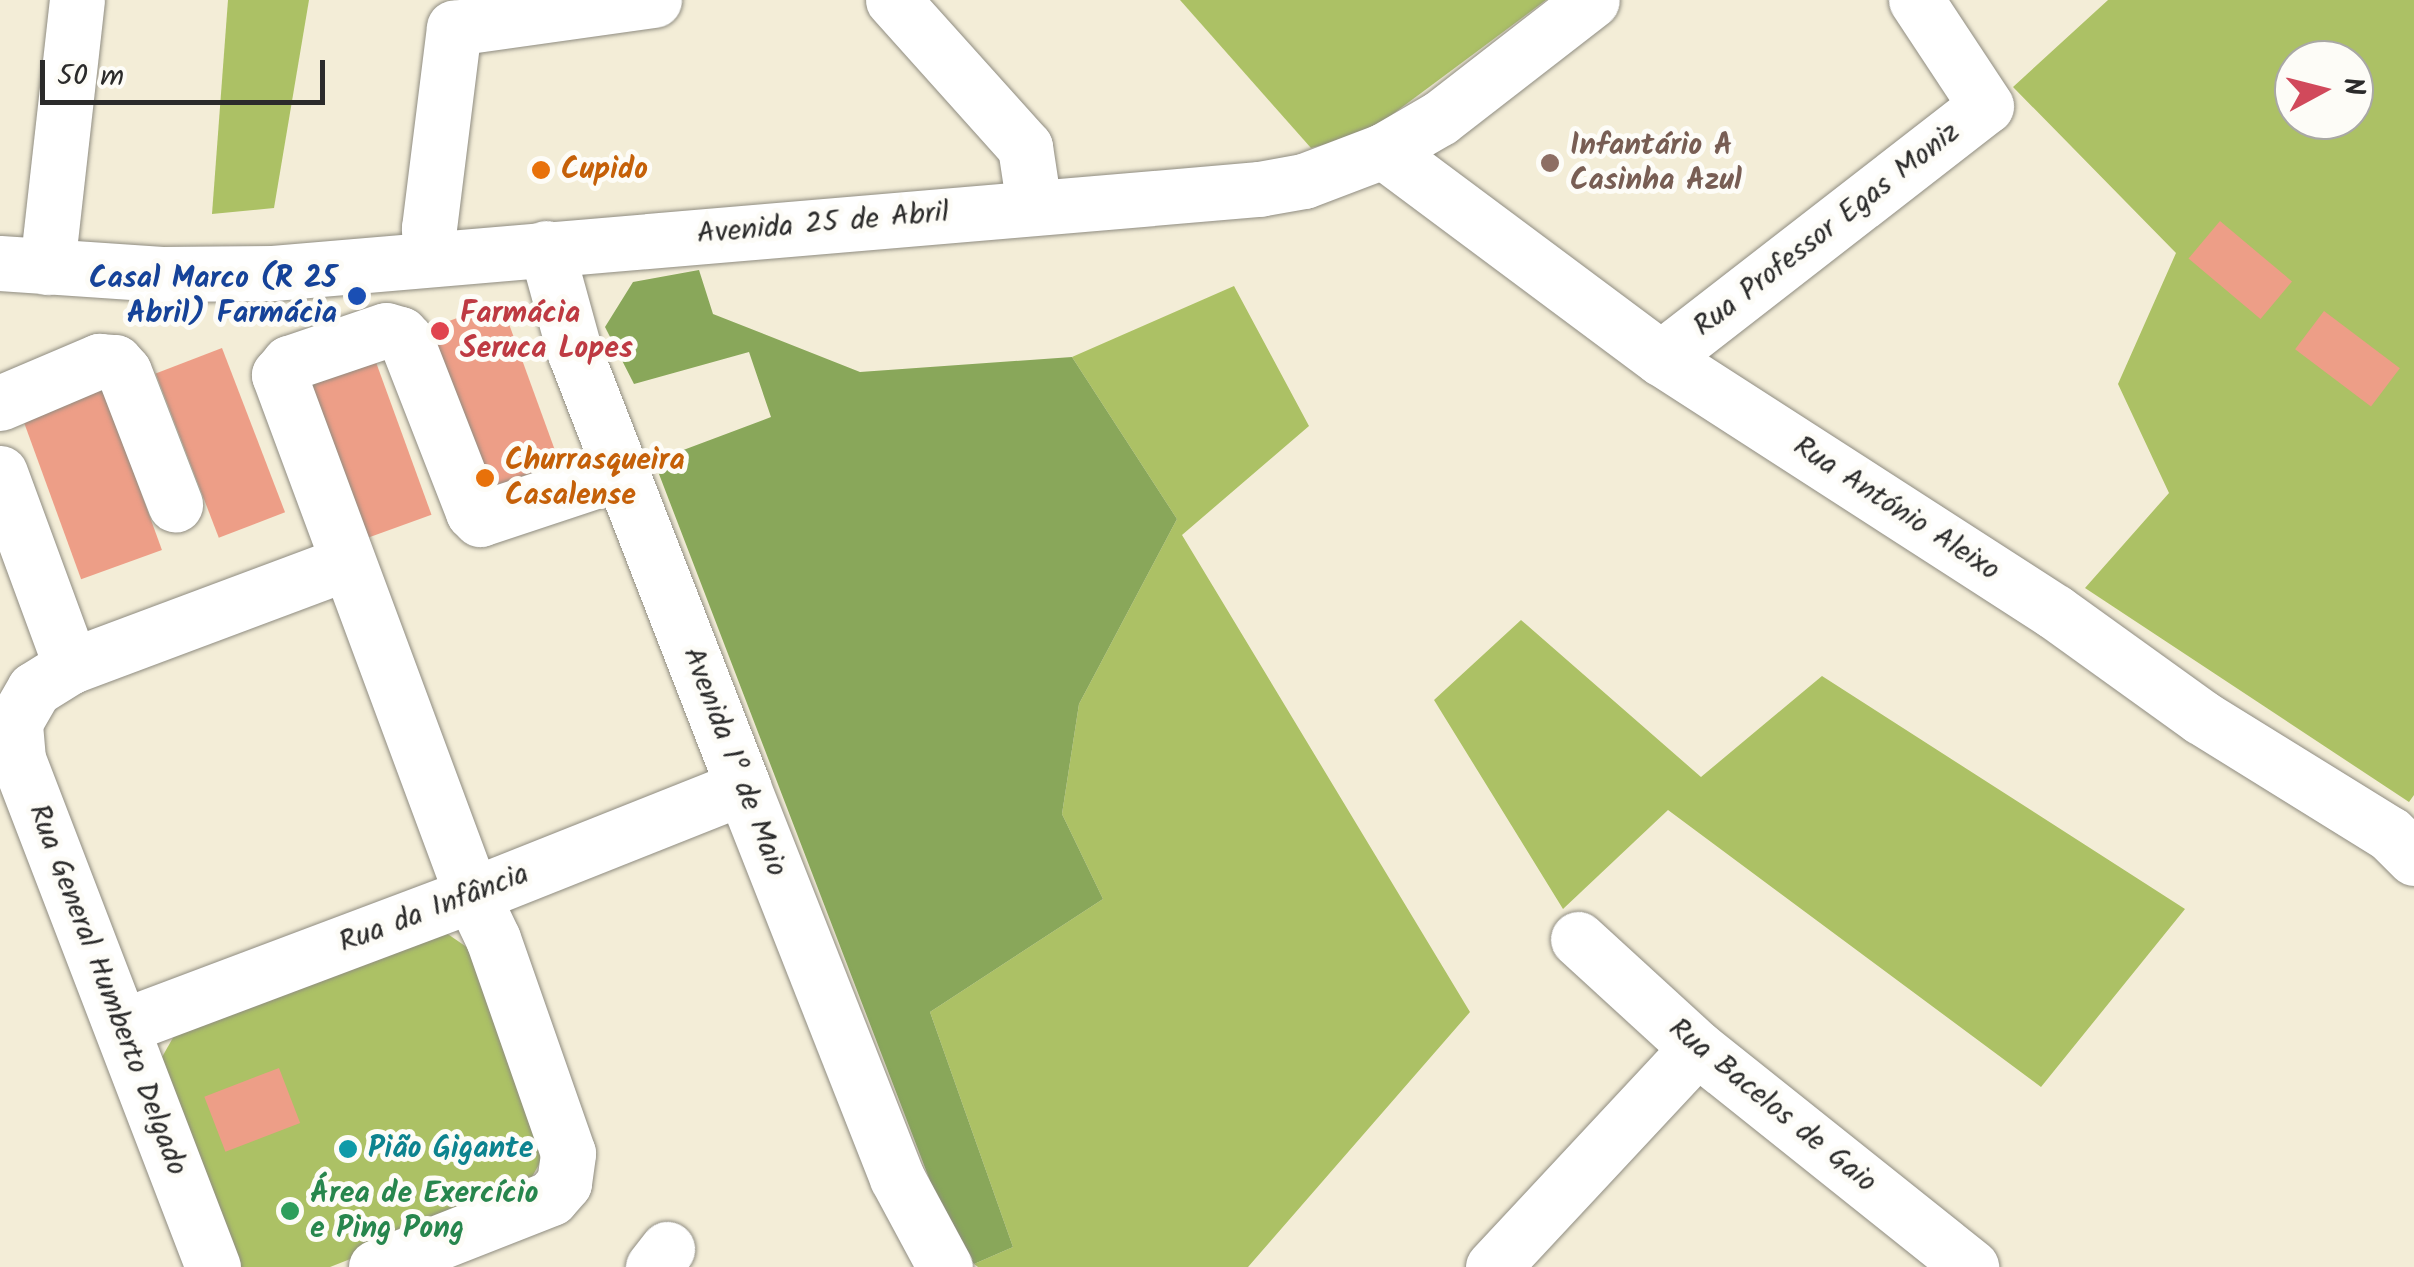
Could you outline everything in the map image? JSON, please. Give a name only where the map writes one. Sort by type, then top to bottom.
[{"type":"street","points":[[24,265],[77,0]]},
{"type":"street","points":[[431,259],[429,228],[454,28],[654,0]]},
{"type":"street","points":[[893,0],[1024,147],[1034,206]]},
{"type":"street","name":"Avenida 25 de Abril","points":[[24,265],[218,276],[1259,189],[1304,181],[1383,152],[1440,118],[1592,0]]},
{"type":"street","name":"Rua Professor Egas Moniz","points":[[1661,358],[1986,106],[1916,0]]},
{"type":"street","name":"Rua António Aleixo","points":[[1383,152],[1661,358],[2055,612],[2201,717],[2390,834],[2414,858]]},
{"type":"street","name":"Avenida 1º de Maio","points":[[546,248],[575,353],[743,787],[897,1178],[945,1267]]},
{"type":"street","points":[[376,1267],[551,1198],[567,1173],[566,1143],[493,938],[472,896],[280,375],[290,363],[386,330],[406,340],[477,518],[621,472]]},
{"type":"street","points":[[3,401],[99,361],[115,362],[124,372],[175,504]]},
{"type":"street","points":[[0,472],[71,666]]},
{"type":"street","name":"Rua General Humberto Delgado","points":[[213,1267],[13,738],[22,704],[48,677],[347,563]]},
{"type":"street","name":"Rua da Infância","points":[[123,1026],[472,896],[743,787]]},
{"type":"street","name":"Rua Bacelos de Gaio","points":[[1578,939],[1697,1048],[1972,1267]]},
{"type":"street","points":[[1499,1265],[1697,1048]]},
{"type":"green space","points":[[228,0],[309,0],[274,208],[212,214]]},
{"type":"green space","points":[[1180,0],[1546,0],[1366,134],[1311,148]]},
{"type":"green space","points":[[2108,0],[2414,0],[2414,795],[2409,802],[2085,588],[2169,493],[2118,384],[2176,253],[2013,87]]},
{"type":"green space","points":[[699,270],[713,314],[860,372],[1072,357],[1177,519],[1079,704],[1062,814],[1103,899],[930,1012],[1013,1247],[974,1264],[952,1238],[654,461],[771,417],[749,352],[634,384],[605,327],[633,282]]},
{"type":"green space","points":[[1234,286],[1309,426],[1182,535],[1470,1012],[1248,1267],[978,1267],[974,1264],[1013,1247],[930,1012],[1103,899],[1062,814],[1079,704],[1177,519],[1072,357]]},
{"type":"green space","points":[[1521,620],[1701,777],[1822,676],[2185,909],[2041,1087],[1668,810],[1563,909],[1434,700]]},
{"type":"green space","points":[[439,928],[484,959],[550,1145],[524,1191],[330,1267],[227,1267],[153,1073],[183,1020]]},
{"type":"building","points":[[2220,221],[2292,281],[2261,319],[2189,259]]},
{"type":"building","points":[[501,302],[559,463],[486,489],[428,329]]},
{"type":"building","points":[[2324,311],[2400,368],[2371,407],[2295,349]]},
{"type":"building","points":[[222,348],[285,512],[219,538],[156,373]]},
{"type":"building","points":[[373,354],[431,515],[361,540],[303,380]]},
{"type":"building","points":[[99,377],[162,550],[81,579],[18,406]]},
{"type":"building","points":[[279,1068],[300,1123],[225,1152],[204,1097]]},
{"type":"place","name":"Infantário A Casinha Azul","points":[[1550,163]]},
{"type":"place","name":"Cupido","points":[[541,170]]},
{"type":"place","name":"Casal Marco (R 25 Abril) Farmácia","points":[[357,296]]},
{"type":"place","name":"Farmácia Seruca Lopes","points":[[440,331]]},
{"type":"place","name":"Churrasqueira Casalense","points":[[485,478]]},
{"type":"place","name":"Pião Gigante","points":[[348,1149]]},
{"type":"place","name":"Área de Exercício e Ping Pong","points":[[290,1211]]}]
